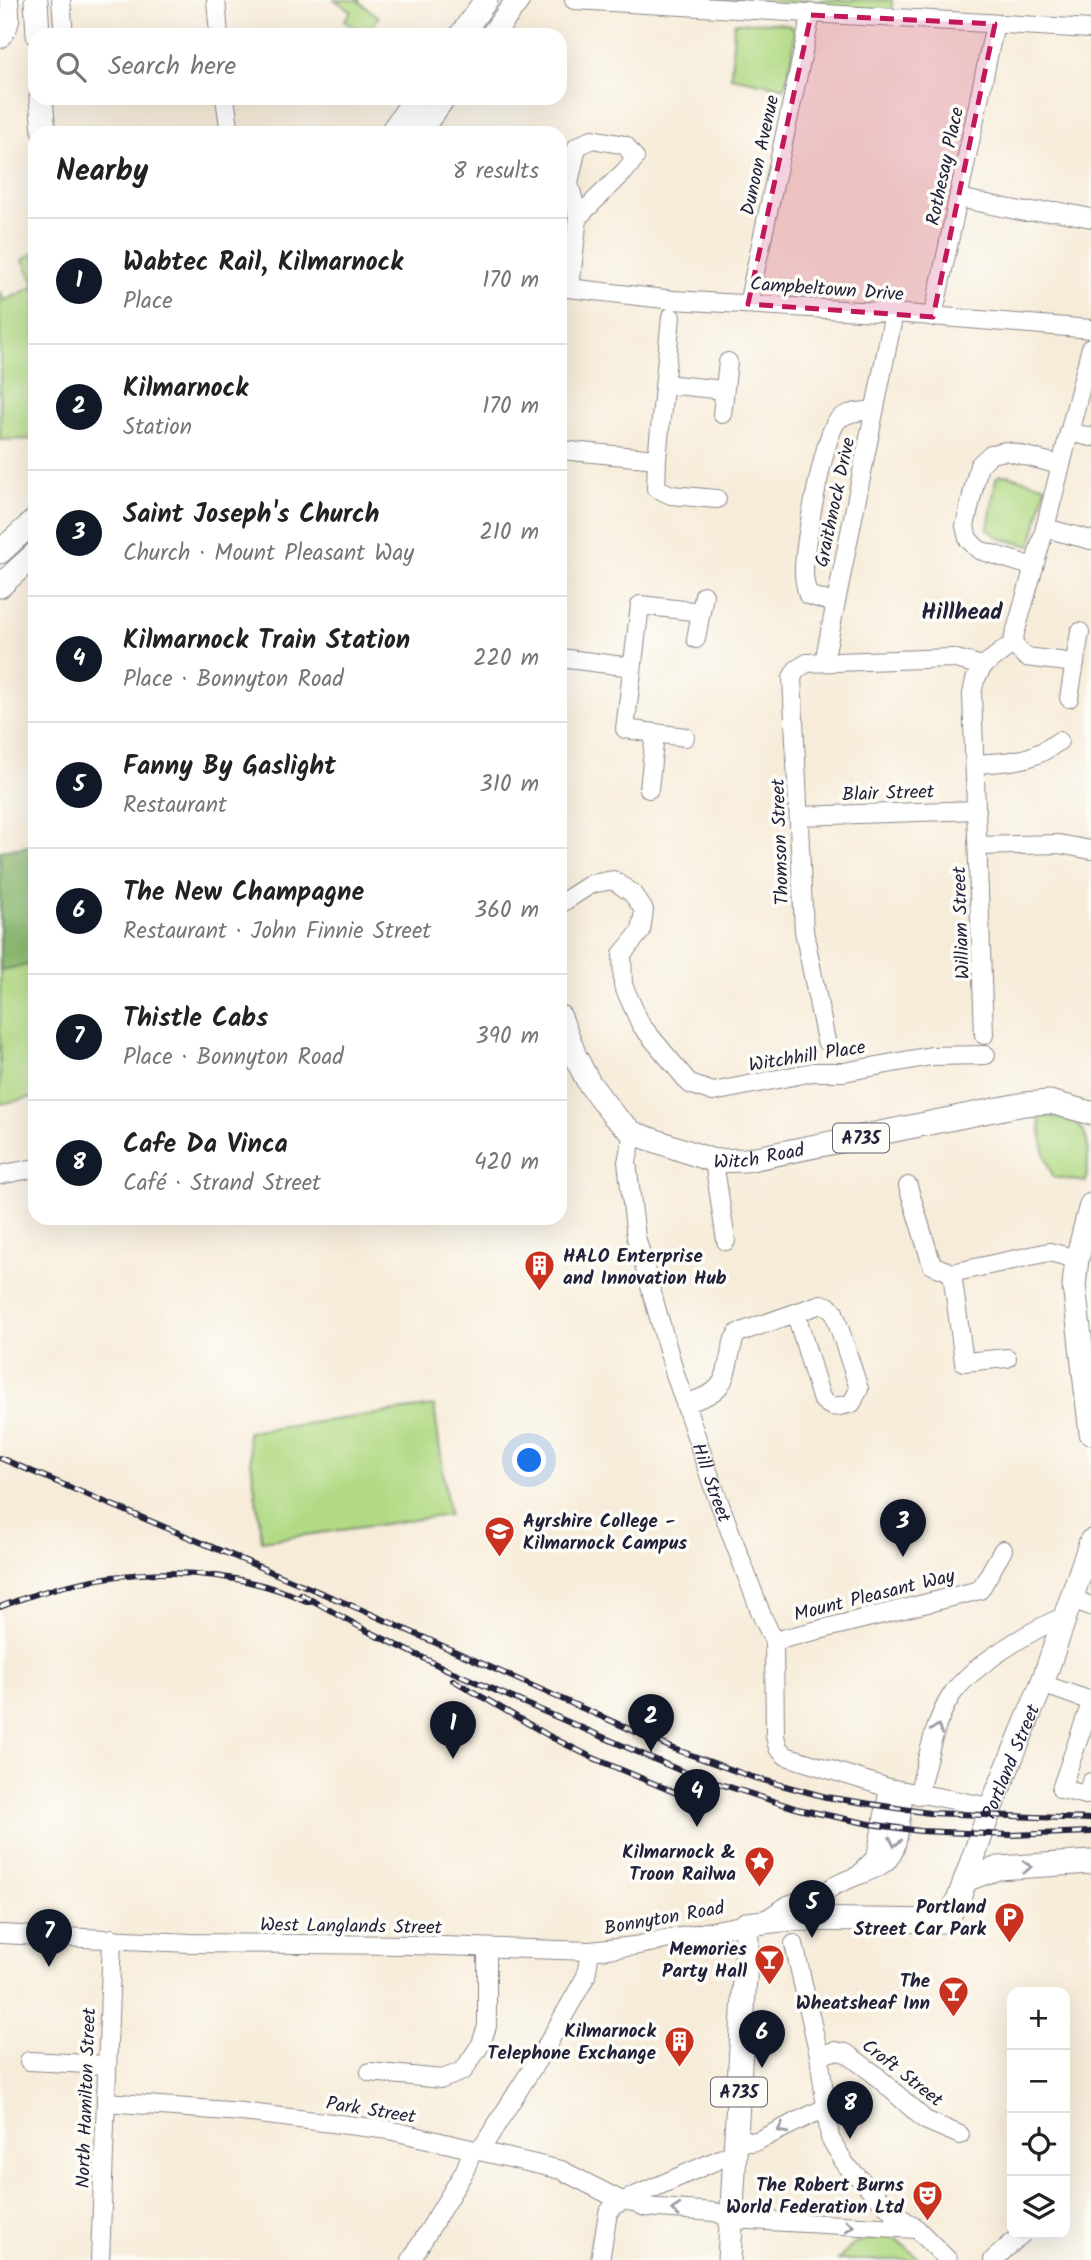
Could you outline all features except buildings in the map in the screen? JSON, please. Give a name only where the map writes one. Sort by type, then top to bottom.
[{"type":"main road","points":[[36,0],[38,28]]},
{"type":"main road","points":[[466,28],[486,0]]},
{"type":"main road","points":[[497,28],[518,0]]},
{"type":"main road","points":[[42,105],[43,126]]},
{"type":"main road","points":[[396,126],[411,105]]},
{"type":"main road","points":[[423,126],[439,105]]},
{"type":"main road","points":[[0,552],[28,526]]},
{"type":"main road","points":[[0,586],[28,560]]},
{"type":"main road","name":"A735","points":[[568,1061],[614,1116],[633,1133]]},
{"type":"main road","name":"Witch Road","points":[[633,1133],[714,1161],[759,1158],[1024,1104],[1050,1102],[1088,1116]]},
{"type":"main road","points":[[1091,1205],[1077,1259],[1074,1285],[1091,1433]]},
{"type":"main road","name":"Portland Street","points":[[818,1919],[945,1921],[958,1901],[991,1807],[1076,1607],[1091,1541]]},
{"type":"main road","points":[[965,1880],[998,1868],[1091,1863]]},
{"type":"main road","points":[[755,1922],[818,1919]]},
{"type":"main road","name":"A735","points":[[729,2260],[747,1941],[755,1922]]},
{"type":"street","points":[[0,39],[11,22],[9,0]]},
{"type":"street","points":[[61,0],[63,28]]},
{"type":"street","points":[[216,0],[218,28]]},
{"type":"street","points":[[574,0],[1091,29]]},
{"type":"street","points":[[897,19],[899,0]]},
{"type":"street","name":"Dunoon Avenue","points":[[748,304],[811,15]]},
{"type":"street","name":"Rothesay Place","points":[[933,317],[995,24]]},
{"type":"street","points":[[226,105],[229,126]]},
{"type":"street","points":[[567,277],[578,217],[569,183],[577,147],[592,139],[625,145],[635,158],[578,217]]},
{"type":"street","points":[[959,198],[1025,212],[1056,211],[1091,218]]},
{"type":"street","name":"Campbeltown Drive","points":[[567,288],[673,300],[894,313],[1091,329]]},
{"type":"street","name":"Graithnock Drive","points":[[824,662],[894,313]]},
{"type":"street","points":[[671,317],[656,488],[671,495],[717,499]]},
{"type":"street","points":[[824,662],[952,658],[984,666],[1012,644],[1091,347]]},
{"type":"street","points":[[722,414],[728,362]]},
{"type":"street","points":[[665,384],[724,390]]},
{"type":"street","name":"Graithnock Drive","points":[[834,603],[807,595],[804,574],[807,538],[835,424],[844,415],[874,410]]},
{"type":"street","points":[[1069,432],[1091,438]]},
{"type":"street","points":[[567,451],[657,460]]},
{"type":"street","points":[[1034,567],[979,550],[968,539],[965,526],[979,465],[991,454],[1006,451],[1060,465]]},
{"type":"street","points":[[1045,528],[1091,540]]},
{"type":"street","points":[[685,737],[625,729],[640,605],[703,603],[696,639]]},
{"type":"street","points":[[1069,698],[1080,632]]},
{"type":"street","points":[[1012,644],[1026,657],[1075,663]]},
{"type":"street","points":[[567,659],[632,667]]},
{"type":"street","name":"Thomson Street","points":[[824,662],[807,663],[797,669],[792,677],[804,931],[826,1041]]},
{"type":"street","name":"William Street","points":[[984,666],[975,680],[972,694],[984,1035]]},
{"type":"street","points":[[649,789],[655,734]]},
{"type":"street","points":[[976,765],[1028,759],[1043,753],[1059,741]]},
{"type":"street","name":"Blair Street","points":[[800,816],[977,810]]},
{"type":"street","points":[[978,846],[1059,844],[1091,850]]},
{"type":"street","name":"Witchhill Place","points":[[567,899],[591,884],[612,880],[632,893],[644,910],[641,931],[622,954],[623,985],[641,1025],[690,1084],[713,1092],[813,1072],[844,1072],[931,1056],[986,1055]]},
{"type":"street","name":"Hill Street","points":[[633,1133],[627,1162],[636,1237],[713,1486],[774,1641],[775,1736],[778,1748],[786,1756],[904,1791],[991,1807]]},
{"type":"street","points":[[714,1161],[726,1241]]},
{"type":"street","points":[[0,1175],[28,1169]]},
{"type":"street","points":[[908,1186],[932,1265],[952,1273],[1049,1252],[1077,1259]]},
{"type":"street","points":[[952,1273],[964,1362],[1007,1359]]},
{"type":"street","points":[[686,1403],[713,1394],[721,1386],[738,1333],[821,1304],[834,1312],[859,1389],[852,1403],[836,1408],[821,1398],[796,1314]]},
{"type":"street","name":"Mount Pleasant Way","points":[[774,1641],[980,1590],[1003,1550]]},
{"type":"street","points":[[904,1791],[951,1696],[970,1675],[992,1658],[1076,1607]]},
{"type":"street","points":[[1042,1684],[1091,1702],[1061,1789],[1088,1789]]},
{"type":"street","name":"Bonnyton Road","points":[[590,1951],[634,1946],[755,1922],[788,1905],[824,1892],[859,1873],[876,1857],[904,1791]]},
{"type":"street","points":[[818,1919],[813,1910],[817,1899],[824,1892]]},
{"type":"street","points":[[0,1934],[112,1938]]},
{"type":"street","name":"West Langlands Street","points":[[112,1938],[190,1943],[590,1951]]},
{"type":"street","name":"North Hamilton Street","points":[[100,2260],[112,1938]]},
{"type":"street","points":[[794,1944],[819,2055],[830,2138],[846,2165],[894,2213],[917,2229],[948,2260]]},
{"type":"street","points":[[370,2071],[442,2079],[463,2071],[481,2044],[487,2026],[487,1949]]},
{"type":"street","points":[[411,2260],[464,2172],[471,2155],[483,2146],[547,2045],[586,1976],[590,1951]]},
{"type":"street","name":"Croft Street","points":[[819,2055],[835,2051],[846,2053],[873,2073],[925,2120],[960,2135]]},
{"type":"street","points":[[29,2061],[107,2065]]},
{"type":"street","name":"Park Street","points":[[106,2102],[242,2112],[389,2130],[561,2170],[620,2200],[635,2202],[645,2207],[715,2212],[732,2219],[917,2229]]},
{"type":"street","points":[[600,2260],[608,2213],[620,2200],[736,2143],[757,2141],[827,2107]]},
{"type":"street","points":[[993,2260],[1016,2239]]},
{"type":"highlighted area","points":[[811,15],[995,24],[933,317],[748,304]]},
{"type":"green space","points":[[335,0],[360,0],[359,2],[379,17],[371,28],[355,28],[344,21],[351,11]]},
{"type":"green space","points":[[641,0],[892,0],[892,11]]},
{"type":"green space","points":[[734,23],[775,23],[793,28],[794,48],[785,88],[731,77]]},
{"type":"green space","points":[[28,257],[28,271],[23,260]]},
{"type":"green space","points":[[28,289],[28,439],[0,440],[0,291],[4,301]]},
{"type":"green space","points":[[1000,475],[1046,486],[1031,546],[999,538],[988,529],[996,478]]},
{"type":"green space","points":[[28,846],[28,1098],[0,1104],[0,851]]},
{"type":"green space","points":[[28,846],[28,965],[0,970],[0,851]]},
{"type":"green space","points":[[1039,1116],[1069,1121],[1084,1132],[1088,1153],[1086,1182],[1053,1177],[1044,1152]]},
{"type":"green space","points":[[434,1406],[449,1515],[262,1541],[247,1432]]},
{"type":"green space","points":[[881,2236],[895,2238],[921,2260],[838,2260],[855,2243]]},
{"type":"railway","points":[[0,1458],[362,1610],[672,1748],[752,1777],[826,1797],[929,1813],[1091,1819]]},
{"type":"railway","points":[[0,1607],[76,1584],[154,1573],[233,1579],[272,1588],[309,1602]]},
{"type":"railway","points":[[301,1594],[378,1637]]},
{"type":"railway","points":[[370,1632],[446,1669],[686,1773],[798,1809],[920,1831],[1011,1835],[1091,1832]]},
{"type":"railway","points":[[453,1680],[591,1757],[700,1803]]},
{"type":"place","name":"HALO Enterprise and Innovation Hub","points":[[540,1293]]},
{"type":"place","name":"Saint Joseph's Church","points":[[903,1557]]},
{"type":"place","name":"Ayrshire College - Kilmarnock Campus","points":[[500,1558]]},
{"type":"place","name":"Kilmarnock","points":[[651,1752]]},
{"type":"place","name":"Wabtec Rail, Kilmarnock","points":[[453,1759]]},
{"type":"place","name":"Kilmarnock Train Station","points":[[697,1827]]},
{"type":"place","name":"Kilmarnock & Troon Railwa","points":[[759,1889]]},
{"type":"place","name":"Fanny By Gaslight","points":[[812,1938]]},
{"type":"place","name":"Portland Street Car Park","points":[[1009,1944]]},
{"type":"place","name":"Thistle Cabs","points":[[49,1967]]},
{"type":"place","name":"Memories Party Hall","points":[[770,1986]]},
{"type":"place","name":"The Wheatsheaf Inn","points":[[953,2018]]},
{"type":"place","name":"Kilmarnock Telephone Exchange","points":[[679,2068]]},
{"type":"place","name":"The New Champagne","points":[[762,2068]]},
{"type":"place","name":"Cafe Da Vinca","points":[[850,2139]]},
{"type":"place","name":"The Robert Burns World Federation Ltd","points":[[927,2222]]},
{"type":"district","name":"Hillhead","points":[[962,611]]}]
